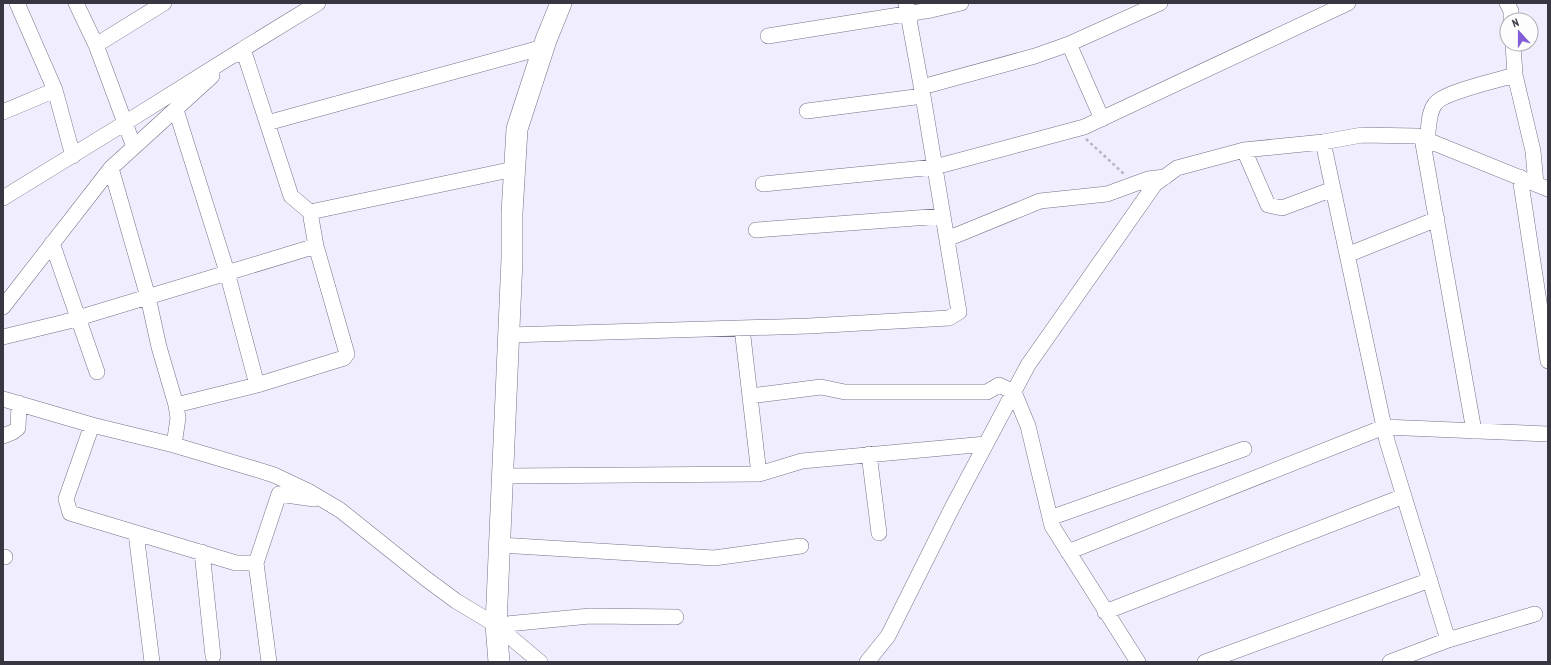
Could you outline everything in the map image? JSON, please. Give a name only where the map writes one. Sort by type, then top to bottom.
[{"type":"street","points":[[17,3],[55,90],[73,156]]},
{"type":"street","points":[[76,3],[96,45],[134,147]]},
{"type":"street","points":[[96,45],[164,3]]},
{"type":"street","points":[[3,198],[318,3]]},
{"type":"street","points":[[499,662],[496,625],[509,335],[514,169],[517,129],[544,47],[561,3]]},
{"type":"street","points":[[768,36],[907,8],[961,3]]},
{"type":"street","points":[[807,111],[923,92],[1069,44],[1160,3]]},
{"type":"street","points":[[763,184],[935,167],[1075,130],[1348,3]]},
{"type":"street","points":[[509,335],[809,326],[949,318],[959,312],[923,92],[907,8]]},
{"type":"street","points":[[1069,44],[1102,118]]},
{"type":"street","points":[[267,123],[544,47]]},
{"type":"street","points":[[3,308],[111,168],[243,49]]},
{"type":"street","points":[[176,405],[257,385],[344,358],[346,355],[316,246],[310,212],[291,196],[243,49]]},
{"type":"street","points":[[1514,52],[1515,75],[1542,186]]},
{"type":"street","points":[[1474,431],[1436,220],[1424,139],[1432,109],[1439,99],[1450,94],[1515,75]]},
{"type":"street","points":[[3,112],[55,90]]},
{"type":"street","points":[[176,110],[227,272],[257,385]]},
{"type":"street","points":[[867,662],[888,636],[953,506],[1028,365],[1156,184],[1177,168],[1244,150],[1323,142],[1362,135],[1401,134],[1417,136],[1542,186]]},
{"type":"street","points":[[1323,142],[1384,428],[1448,640]]},
{"type":"street","points":[[1244,150],[1268,205],[1282,208],[1333,189]]},
{"type":"street","points":[[111,168],[148,297],[159,347],[176,405],[178,418],[174,445]]},
{"type":"street","points":[[310,212],[514,169]]},
{"type":"street","points":[[947,239],[1040,201],[1107,194],[1148,178],[1165,177]]},
{"type":"street","points":[[1520,177],[1543,294],[1548,361]]},
{"type":"street","points":[[756,230],[943,216]]},
{"type":"street","points":[[1347,255],[1436,220]]},
{"type":"street","points":[[52,243],[97,372]]},
{"type":"street","points":[[3,337],[78,318],[316,246]]},
{"type":"street","points":[[742,328],[759,474]]},
{"type":"street","points":[[750,396],[821,387],[845,392],[987,392],[1000,385],[1014,392],[1028,426],[1052,526],[1138,662]]},
{"type":"street","points":[[3,399],[92,425],[174,445],[274,475],[308,491],[340,510],[456,601],[496,625],[540,662]]},
{"type":"street","points":[[3,436],[18,428],[19,404]]},
{"type":"street","points":[[92,425],[66,499],[70,513],[236,563],[256,563]]},
{"type":"street","points":[[1068,552],[1384,428],[1548,434]]},
{"type":"street","points":[[502,476],[759,474],[802,461],[986,444]]},
{"type":"street","points":[[1050,518],[1244,449]]},
{"type":"street","points":[[869,454],[879,534]]},
{"type":"street","points":[[269,662],[256,563],[279,494],[323,500]]},
{"type":"street","points":[[1106,612],[1404,496]]},
{"type":"street","points":[[136,533],[152,662]]},
{"type":"street","points":[[500,545],[714,558],[800,546]]},
{"type":"street","points":[[202,552],[213,656]]},
{"type":"street","points":[[1205,662],[1430,580]]},
{"type":"street","points":[[1390,662],[1448,640],[1535,614]]},
{"type":"street","points":[[496,625],[590,616],[676,617]]},
{"type":"path","points":[[1075,130],[1134,184]]}]
